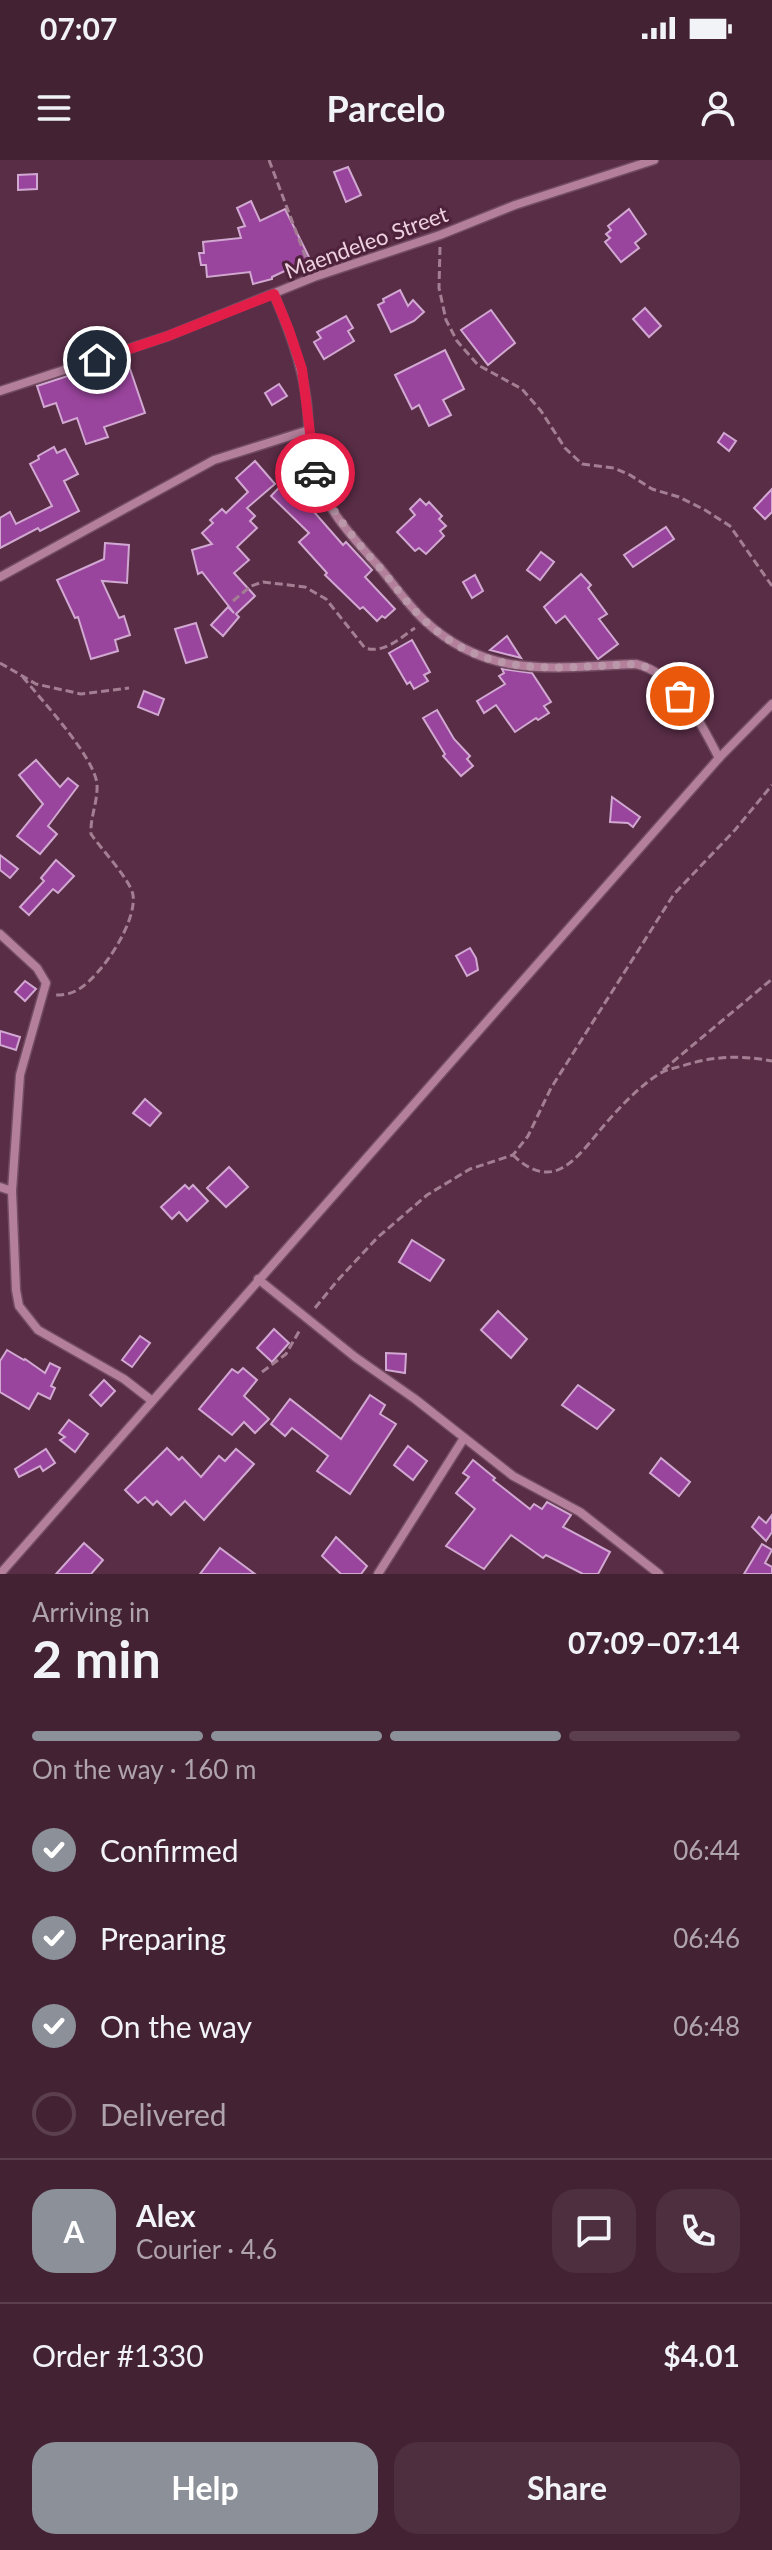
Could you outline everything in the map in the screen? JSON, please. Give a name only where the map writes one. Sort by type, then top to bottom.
[{"type":"street","name":"Maendeleo Street","points":[[0,391],[168,336],[314,277],[440,235],[515,205],[654,160]]},
{"type":"street","points":[[274,294],[302,369],[313,467],[330,504],[352,538],[425,621],[463,648],[492,661],[539,669],[636,664],[650,667],[663,675],[698,717],[719,758]]},
{"type":"street","points":[[0,577],[214,460],[309,430]]},
{"type":"street","points":[[0,1574],[719,758],[772,704]]},
{"type":"street","points":[[0,934],[43,974],[46,983],[20,1075],[12,1191],[19,1306],[38,1330],[124,1379],[151,1400]]},
{"type":"street","points":[[0,1187],[12,1191]]},
{"type":"street","points":[[258,1279],[355,1357],[415,1399],[513,1476],[580,1512],[659,1574]]},
{"type":"street","points":[[378,1574],[464,1438]]},
{"type":"path","points":[[269,160],[314,277]]},
{"type":"path","points":[[440,235],[439,288],[446,320],[457,341],[478,365],[522,389],[565,448],[582,464],[614,468],[652,489],[679,497],[730,526],[772,586]]},
{"type":"path","points":[[233,601],[251,586],[263,582],[305,587],[326,599],[365,648],[372,650],[380,650],[425,621]]},
{"type":"path","points":[[0,663],[36,684],[81,694],[129,688]]},
{"type":"path","points":[[23,677],[59,719],[94,771],[97,803],[91,834],[130,883],[134,897],[132,912],[114,953],[91,979],[78,991],[63,995],[44,994]]},
{"type":"path","points":[[262,1372],[286,1354],[307,1318],[377,1238],[427,1195],[470,1169],[513,1155],[528,1136],[551,1088],[674,894],[735,830],[772,785]]},
{"type":"path","points":[[513,1155],[524,1166],[536,1171],[562,1169],[584,1150],[621,1106],[772,979]]},
{"type":"path","points":[[660,1072],[726,1056],[772,1061]]},
{"type":"building","points":[[348,167],[361,195],[346,202],[334,172]]},
{"type":"building","points":[[37,174],[37,189],[18,190],[18,175]]},
{"type":"building","points":[[251,201],[260,221],[285,209],[310,259],[272,279],[253,284],[250,272],[207,277],[206,265],[201,265],[199,253],[204,253],[203,242],[241,238],[238,228],[245,226],[237,208]]},
{"type":"building","points":[[629,209],[646,234],[635,243],[639,248],[621,262],[605,242],[610,238],[606,234],[611,230],[608,226]]},
{"type":"building","points":[[400,290],[408,306],[413,300],[424,312],[414,321],[391,332],[378,305]]},
{"type":"building","points":[[645,308],[661,326],[649,337],[633,319]]},
{"type":"building","points":[[491,310],[515,343],[488,365],[461,330]]},
{"type":"building","points":[[346,316],[353,328],[348,331],[354,341],[324,359],[314,342],[321,338],[317,332]]},
{"type":"building","points":[[445,350],[464,389],[443,400],[451,415],[429,426],[419,405],[412,409],[395,375]]},
{"type":"building","points":[[129,366],[145,413],[104,427],[108,437],[86,444],[77,418],[63,423],[56,403],[44,407],[37,386],[86,370],[89,380]]},
{"type":"building","points":[[279,384],[287,396],[272,405],[265,393]]},
{"type":"building","points":[[724,433],[736,441],[729,451],[718,442]]},
{"type":"building","points":[[54,447],[57,453],[65,449],[78,474],[64,481],[79,511],[0,548],[0,518],[10,512],[16,524],[52,506],[30,464]]},
{"type":"building","points":[[255,461],[275,484],[247,508],[255,516],[250,521],[257,528],[237,547],[249,560],[234,573],[255,596],[236,614],[239,617],[223,636],[211,625],[228,607],[234,613],[202,572],[198,574],[192,550],[212,544],[202,533],[222,509],[226,513],[248,492],[236,478]]},
{"type":"building","points":[[294,472],[317,497],[308,505],[343,545],[346,542],[372,570],[365,577],[395,609],[385,618],[382,616],[377,621],[363,607],[360,609],[325,575],[327,573],[299,542],[309,533],[271,496]]},
{"type":"building","points":[[772,489],[772,512],[765,519],[754,508]]},
{"type":"building","points":[[420,499],[426,505],[429,502],[442,516],[439,519],[446,526],[440,531],[444,536],[426,554],[419,548],[415,551],[397,532],[415,515],[410,509]]},
{"type":"building","points":[[666,527],[674,539],[633,567],[624,555]]},
{"type":"building","points":[[105,543],[129,545],[127,583],[102,581],[119,618],[124,616],[130,635],[115,640],[118,651],[91,659],[78,617],[75,618],[57,580],[104,559]]},
{"type":"building","points":[[541,552],[554,562],[540,580],[527,570]]},
{"type":"building","points":[[581,574],[607,614],[599,619],[618,644],[598,659],[565,616],[556,623],[544,607]]},
{"type":"building","points":[[475,575],[483,591],[472,598],[463,582]]},
{"type":"building","points":[[196,623],[207,657],[186,663],[175,629]]},
{"type":"building","points":[[507,636],[521,658],[490,650]]},
{"type":"building","points":[[412,640],[430,672],[424,675],[428,681],[414,689],[410,682],[407,684],[389,653]]},
{"type":"building","points":[[502,669],[532,673],[551,702],[544,706],[549,713],[515,732],[496,705],[484,713],[477,701],[505,684],[499,676],[504,673]]},
{"type":"building","points":[[144,691],[164,699],[158,715],[138,707]]},
{"type":"building","points":[[437,710],[454,739],[470,756],[467,759],[473,766],[461,776],[443,756],[445,754],[423,718]]},
{"type":"building","points":[[36,760],[60,787],[68,778],[78,786],[48,826],[57,834],[40,854],[17,836],[43,804],[19,775]]},
{"type":"building","points":[[612,797],[640,817],[633,827],[628,823],[610,822]]},
{"type":"building","points":[[0,855],[18,869],[10,878],[0,870]]},
{"type":"building","points":[[56,860],[74,876],[58,893],[53,889],[29,915],[20,907],[44,881],[41,878]]},
{"type":"building","points":[[470,948],[478,970],[467,976],[456,956]]},
{"type":"building","points":[[25,981],[36,989],[25,1001],[15,992]]},
{"type":"building","points":[[0,1031],[20,1037],[16,1050],[0,1045]]},
{"type":"building","points":[[145,1099],[161,1113],[150,1126],[133,1113]]},
{"type":"building","points":[[229,1167],[248,1187],[226,1207],[207,1188]]},
{"type":"building","points":[[185,1185],[189,1189],[193,1185],[208,1201],[187,1221],[179,1212],[172,1219],[161,1207]]},
{"type":"building","points":[[412,1240],[444,1260],[430,1281],[399,1262]]},
{"type":"building","points":[[498,1311],[527,1339],[511,1358],[481,1330]]},
{"type":"building","points":[[274,1329],[289,1343],[272,1362],[257,1348]]},
{"type":"building","points":[[140,1336],[150,1343],[132,1367],[122,1360]]},
{"type":"building","points":[[7,1350],[45,1373],[50,1363],[60,1368],[51,1386],[55,1388],[50,1399],[38,1393],[29,1409],[0,1392],[0,1361]]},
{"type":"building","points":[[386,1353],[406,1354],[405,1373],[386,1370]]},
{"type":"building","points":[[243,1368],[257,1380],[244,1396],[269,1419],[255,1433],[244,1422],[232,1435],[199,1409],[232,1369],[238,1373]]},
{"type":"building","points":[[104,1380],[115,1391],[101,1406],[90,1395]]},
{"type":"building","points":[[578,1385],[614,1410],[597,1429],[562,1405]]},
{"type":"building","points":[[370,1395],[385,1405],[380,1414],[396,1424],[350,1494],[317,1471],[328,1456],[292,1428],[285,1436],[271,1424],[290,1399],[341,1439]]},
{"type":"building","points":[[69,1420],[88,1434],[75,1452],[60,1440],[65,1437],[59,1433]]},
{"type":"building","points":[[408,1446],[427,1461],[413,1480],[394,1465]]},
{"type":"building","points":[[167,1448],[179,1460],[182,1457],[201,1477],[219,1456],[225,1461],[236,1449],[254,1464],[204,1520],[185,1501],[171,1515],[157,1501],[153,1505],[145,1497],[138,1503],[125,1490]]},
{"type":"building","points":[[46,1449],[55,1463],[43,1471],[40,1466],[19,1477],[15,1469]]},
{"type":"building","points":[[661,1458],[690,1482],[679,1496],[650,1473]]},
{"type":"building","points":[[473,1460],[530,1509],[534,1504],[542,1509],[547,1502],[571,1515],[563,1527],[610,1552],[598,1574],[583,1574],[546,1555],[543,1558],[511,1535],[484,1569],[446,1546],[475,1509],[456,1493],[469,1477],[463,1473]]},
{"type":"building","points":[[772,1515],[772,1532],[766,1541],[752,1527],[759,1517],[766,1523]]},
{"type":"building","points":[[336,1537],[367,1566],[361,1574],[341,1574],[322,1556]]},
{"type":"building","points":[[84,1543],[103,1560],[91,1574],[56,1574]]},
{"type":"building","points":[[762,1544],[772,1550],[765,1563],[772,1567],[772,1574],[744,1574]]},
{"type":"building","points":[[220,1548],[255,1574],[200,1574]]},
{"type":"way so far","points":[[315,473],[352,538],[425,621],[463,648],[492,661],[539,669],[636,664],[650,667],[663,675],[680,696]]},
{"type":"route","points":[[97,360],[274,294],[302,369],[315,473]]}]
